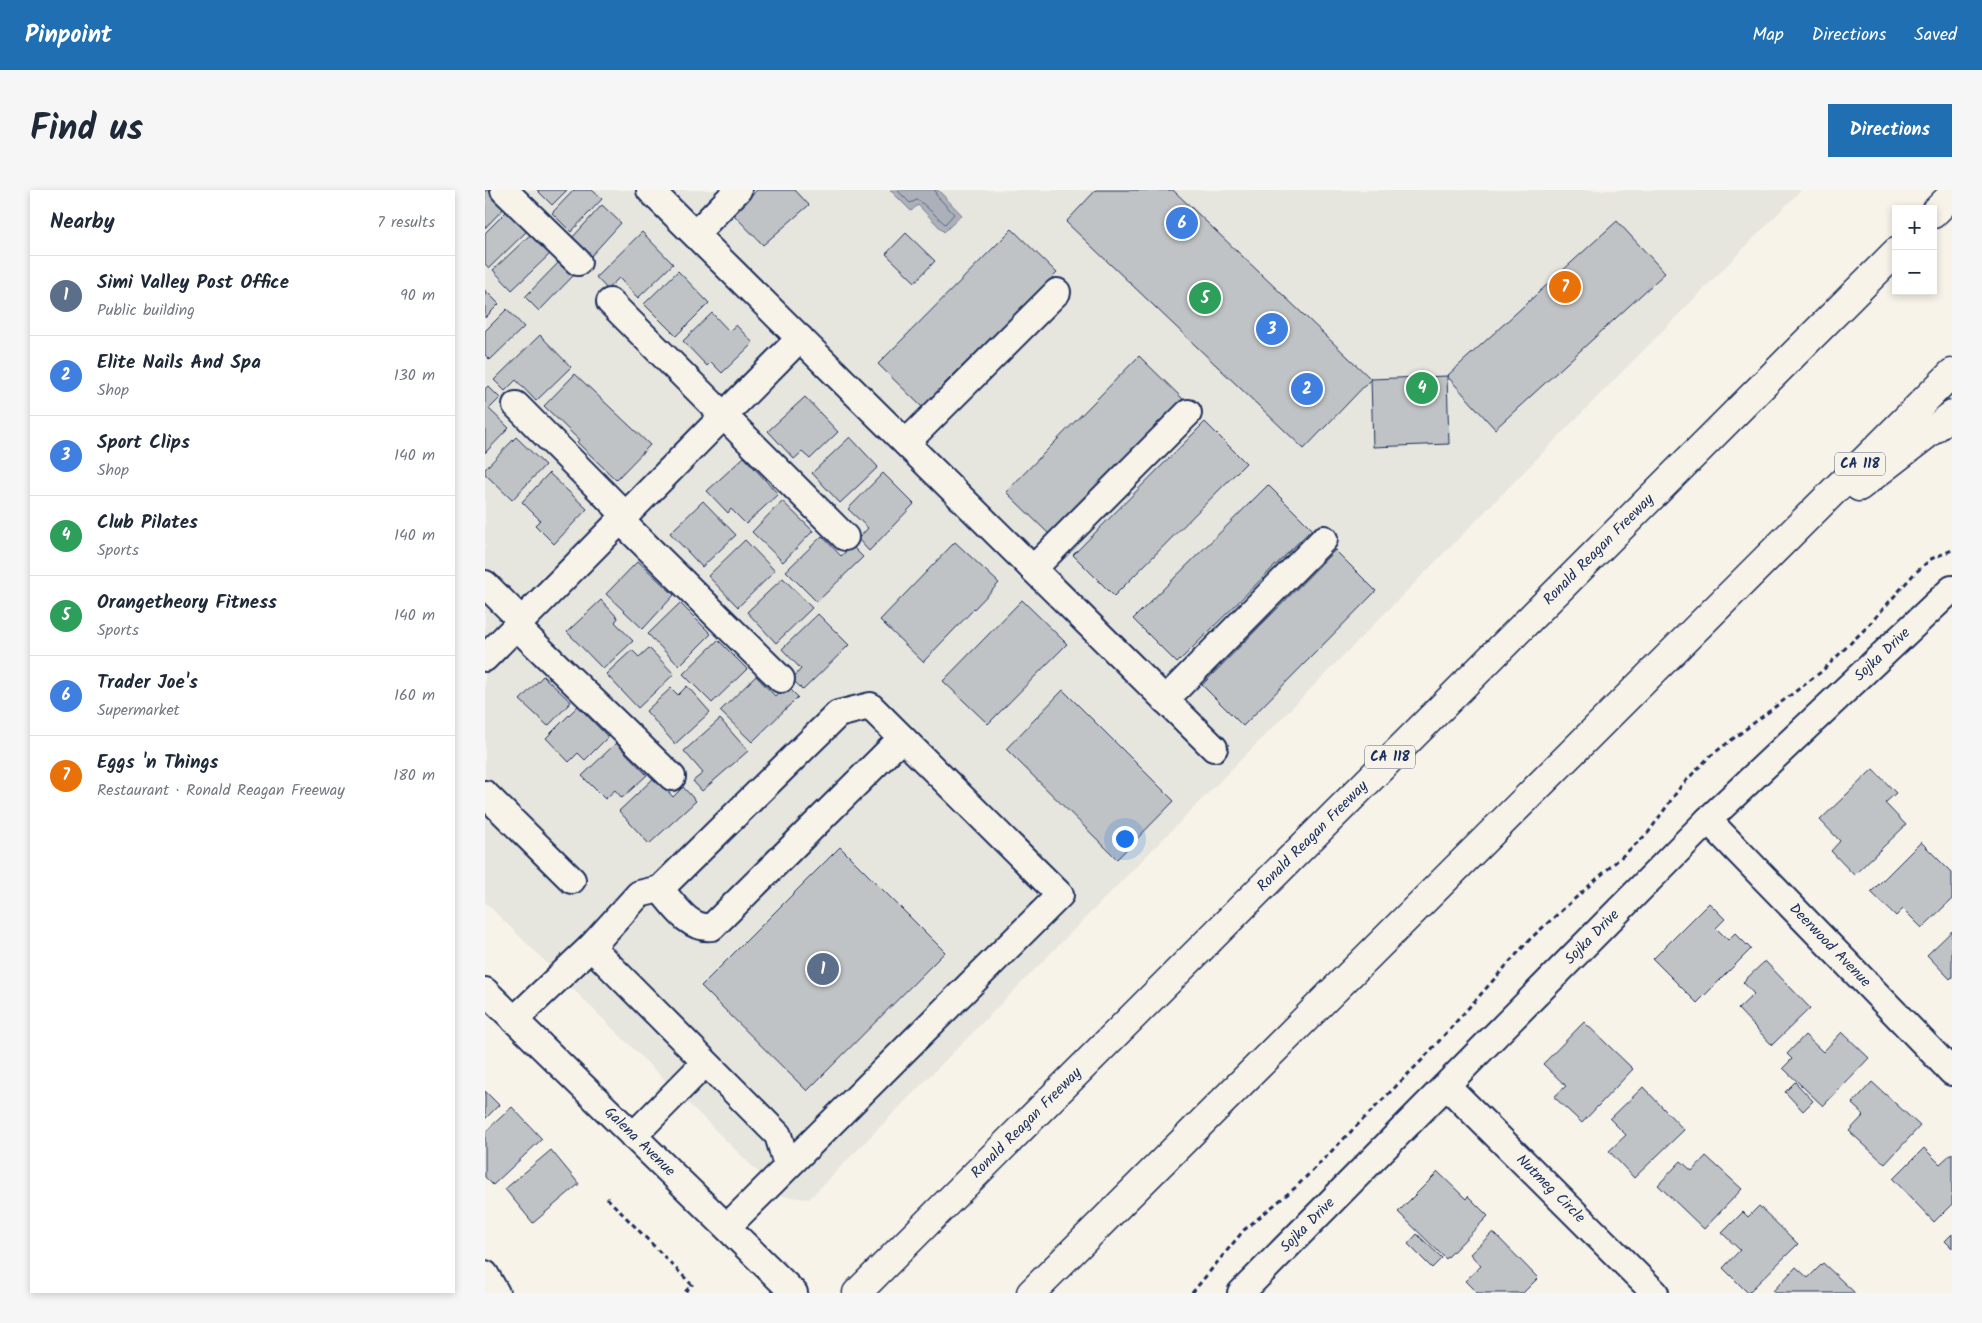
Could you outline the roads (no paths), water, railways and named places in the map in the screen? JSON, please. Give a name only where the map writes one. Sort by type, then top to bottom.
[{"type":"highway","points":[[1920,205],[1932,190]]},
{"type":"highway","points":[[1937,210],[1952,195]]},
{"type":"highway","points":[[1841,307],[1892,241]]},
{"type":"highway","name":"Ronald Reagan Freeway","points":[[857,1293],[1491,655],[1892,256]]},
{"type":"highway","name":"CA 118","points":[[1031,1293],[1952,373]]},
{"type":"highway","points":[[1768,556],[1952,415]]},
{"type":"street","points":[[504,190],[578,262]]},
{"type":"street","points":[[651,190],[1214,748]]},
{"type":"street","points":[[695,234],[738,190]]},
{"type":"street","points":[[906,443],[1057,292]]},
{"type":"street","points":[[610,302],[845,537]]},
{"type":"street","points":[[485,658],[800,338]]},
{"type":"street","points":[[516,405],[623,518],[781,679]]},
{"type":"street","points":[[1033,569],[1188,413]]},
{"type":"street","points":[[1165,700],[1324,539]]},
{"type":"street","points":[[485,584],[519,623],[672,776]]},
{"type":"street","name":"Sojka Drive","points":[[1241,1293],[1708,820],[1952,589]]},
{"type":"street","points":[[514,1020],[591,947],[639,894],[660,889],[838,714],[870,706],[1060,895],[787,1165],[727,1227]]},
{"type":"street","points":[[660,889],[694,926],[712,927],[902,738]]},
{"type":"street","points":[[485,794],[573,880]]},
{"type":"street","name":"Deerwood Avenue","points":[[1708,820],[1952,1072]]},
{"type":"street","points":[[591,947],[778,1136],[787,1165]]},
{"type":"street","name":"Galena Avenue","points":[[485,991],[794,1293]]},
{"type":"street","points":[[633,1136],[705,1063]]},
{"type":"street","name":"Nutmeg Circle","points":[[1447,1086],[1655,1293]]},
{"type":"street","points":[[485,1274],[495,1293]]},
{"type":"water","points":[[890,190],[938,190],[962,215],[944,232],[918,205],[911,211]]},
{"type":"place","name":"Trader Joe's","points":[[1182,223]]},
{"type":"place","name":"Eggs 'n Things","points":[[1565,287]]},
{"type":"place","name":"Orangetheory Fitness","points":[[1205,298]]},
{"type":"place","name":"Sport Clips","points":[[1272,329]]},
{"type":"place","name":"Club Pilates","points":[[1422,388]]},
{"type":"place","name":"Elite Nails And Spa","points":[[1307,389]]},
{"type":"place","name":"Simi Valley Post Office","points":[[823,969]]}]
